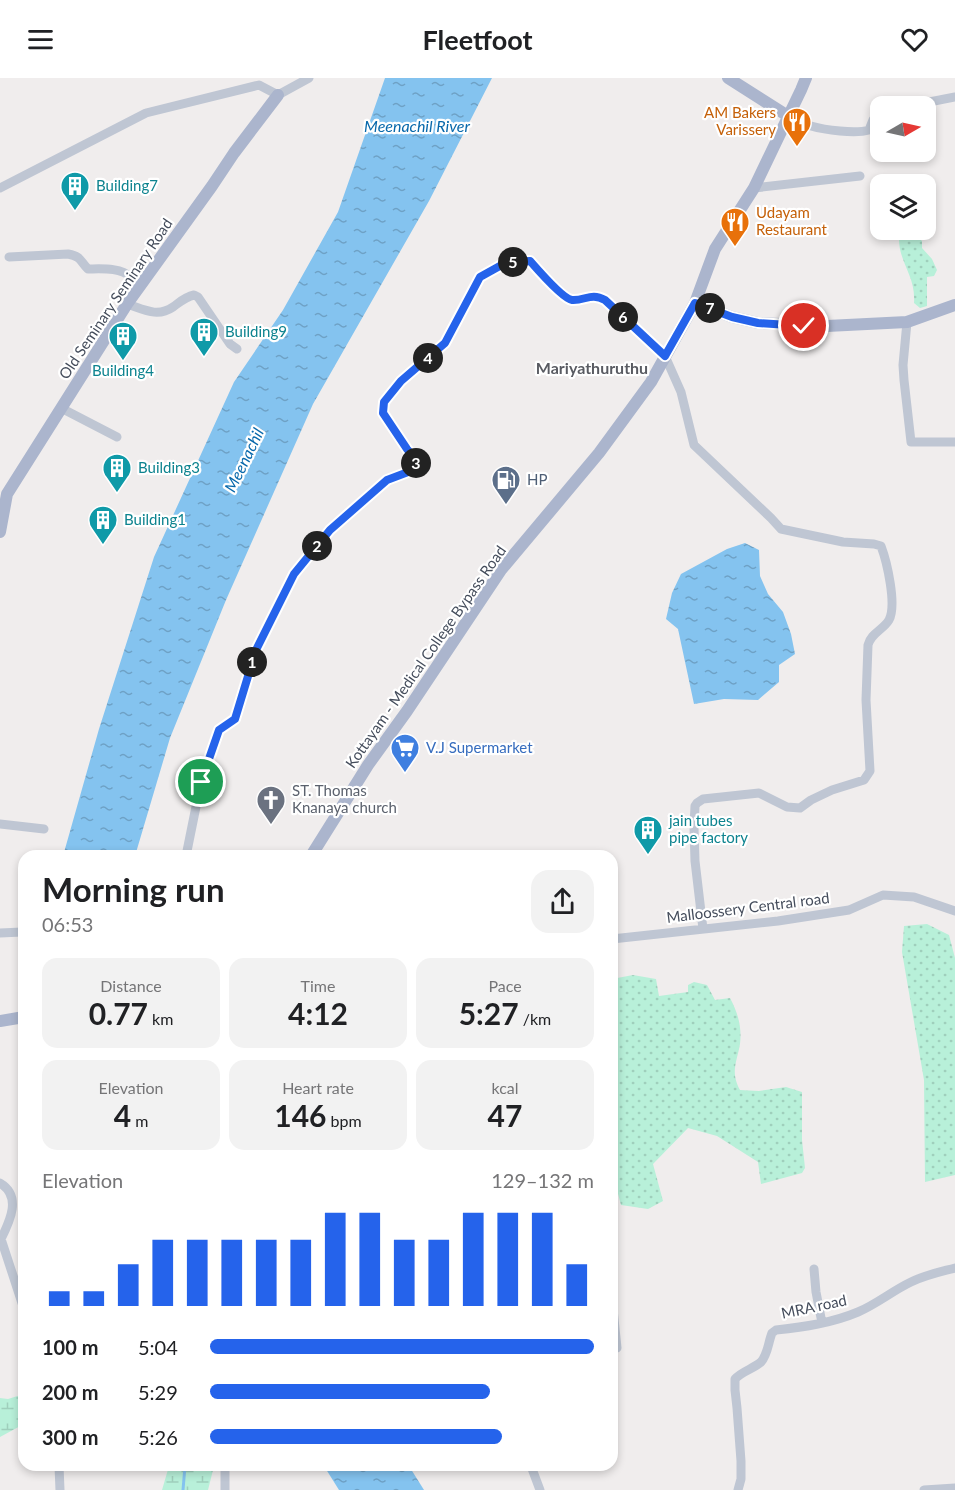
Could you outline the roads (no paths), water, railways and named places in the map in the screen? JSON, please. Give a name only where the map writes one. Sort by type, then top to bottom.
[{"type":"main road","points":[[728,78],[788,116]]},
{"type":"main road","name":"Kottayam - Medical College Bypass Road","points":[[315,850],[368,765],[501,570],[599,453],[651,382],[695,303],[715,249],[754,188],[806,78]]},
{"type":"main road","name":"Old Seminary Seminary Road","points":[[0,532],[7,494],[127,303],[278,95]]},
{"type":"main road","points":[[695,303],[732,317],[758,323],[827,326],[907,322],[955,305]]},
{"type":"main road","points":[[2,1021],[18,1018]]},
{"type":"street","points":[[0,188],[146,113],[259,85],[278,95],[309,78]]},
{"type":"street","points":[[936,101],[955,97]]},
{"type":"street","points":[[788,116],[812,126],[843,131],[864,132],[870,128]]},
{"type":"street","points":[[754,188],[860,176]]},
{"type":"street","points":[[9,257],[68,254],[82,260],[88,269],[103,268],[127,274],[132,278],[136,290]]},
{"type":"street","points":[[187,850],[201,782],[219,730],[235,719],[256,650],[294,574],[330,530],[387,480],[416,469],[417,461],[383,413],[384,402],[401,381],[445,343],[480,277],[507,262],[530,261],[561,294],[569,299],[597,296],[605,300],[665,356],[681,392],[694,445],[781,529],[843,542],[874,543],[881,546],[887,564],[891,591],[891,614],[887,623],[870,638],[867,645],[866,700],[870,771],[864,780],[832,790],[800,808],[787,807],[759,794],[703,799],[697,803],[694,816],[694,844],[702,924]]},
{"type":"street","points":[[127,303],[152,313],[159,313],[194,295],[198,297],[230,344],[237,349]]},
{"type":"street","points":[[907,322],[903,365],[911,442],[955,442]]},
{"type":"street","points":[[61,408],[117,437]]},
{"type":"street","points":[[0,824],[44,829]]},
{"type":"street","name":"Malloossery Central road","points":[[618,938],[702,924],[778,921],[849,910],[883,895],[914,897],[955,911]]},
{"type":"street","points":[[0,933],[18,932]]},
{"type":"street","points":[[0,1183],[10,1194],[13,1206],[10,1222],[1,1239],[18,1291]]},
{"type":"street","name":"MRA road","points":[[738,1490],[741,1479],[741,1461],[735,1378],[761,1361],[772,1333],[776,1330],[822,1323],[856,1313],[876,1304],[909,1282],[955,1268]]},
{"type":"street","points":[[814,1269],[822,1323]]},
{"type":"street","points":[[59,1471],[60,1490]]},
{"type":"street","points":[[225,1471],[225,1490]]},
{"type":"street","points":[[533,1471],[540,1490]]},
{"type":"street","points":[[924,1490],[955,1488]]},
{"type":"water","name":"Meenachil River","points":[[385,78],[492,78],[429,201],[313,404],[226,600],[170,738],[137,850],[65,850],[99,729],[154,557],[234,382],[283,310],[338,212]]},
{"type":"water","points":[[745,543],[759,550],[760,576],[768,594],[783,612],[795,654],[779,665],[779,682],[758,700],[724,699],[694,704],[678,629],[666,619],[672,593],[681,574],[727,549]]},
{"type":"water","points":[[327,1471],[412,1471],[424,1490],[339,1490]]},
{"type":"waterway","points":[[183,1490],[185,1471]]},
{"type":"place","name":"AM Bakers Varissery","points":[[797,148]]},
{"type":"place","name":"Building7","points":[[75,212]]},
{"type":"place","name":"Udayam Restaurant","points":[[735,248]]},
{"type":"place","name":"Building9","points":[[204,358]]},
{"type":"place","name":"Building4","points":[[123,362]]},
{"type":"place","name":"Building3","points":[[117,494]]},
{"type":"place","name":"HP","points":[[506,506]]},
{"type":"place","name":"Building1","points":[[103,546]]},
{"type":"place","name":"V.J Supermarket","points":[[405,774]]},
{"type":"place","name":"ST. Thomas Knanaya church","points":[[271,826]]},
{"type":"place","name":"jain tubes pipe factory","points":[[648,856]]},
{"type":"district","name":"Mariyathuruthu","points":[[592,368]]},
{"type":"water label","name":"Meenachil","points":[[244,460]]}]
